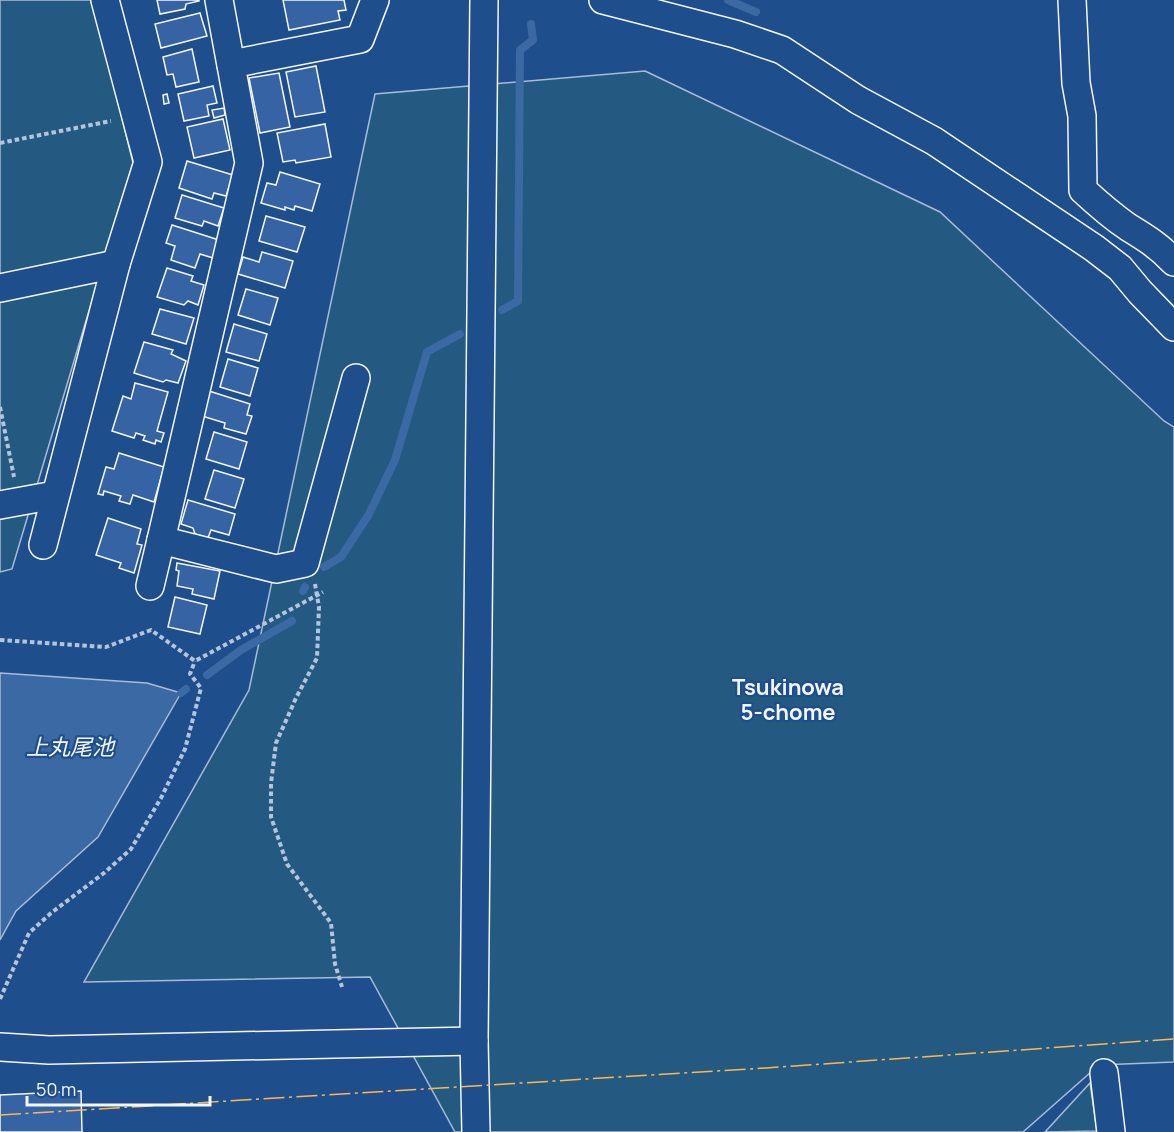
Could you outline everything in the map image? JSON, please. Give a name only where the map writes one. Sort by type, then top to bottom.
[{"type":"street","points":[[44,545],[116,264],[148,162],[105,0]]},
{"type":"street","points":[[150,586],[249,162],[219,0]]},
{"type":"street","points":[[231,64],[360,39],[375,0]]},
{"type":"street","points":[[476,1132],[474,1041],[484,0]]},
{"type":"street","points":[[603,0],[735,34],[782,50],[858,100],[934,141],[1094,249],[1120,268],[1174,327]]},
{"type":"street","points":[[1072,0],[1076,83],[1082,116],[1083,190],[1127,226],[1160,247],[1174,262]]},
{"type":"street","points":[[0,288],[116,264]]},
{"type":"street","points":[[161,540],[276,569],[305,563],[356,378]]},
{"type":"street","points":[[10,503],[55,495]]},
{"type":"street","points":[[0,1047],[49,1050],[474,1041]]},
{"type":"street","points":[[1104,1073],[1111,1132]]},
{"type":"path","points":[[0,143],[136,116]]},
{"type":"path","points":[[0,408],[10,503]]},
{"type":"path","points":[[305,563],[313,570],[319,607],[317,658],[276,743],[271,783],[271,817],[287,864],[331,923],[334,964],[342,987]]},
{"type":"path","points":[[0,999],[29,933],[131,849],[161,798],[185,749],[201,688],[190,674],[195,661],[323,592]]},
{"type":"path","points":[[0,640],[106,647],[151,630],[195,661]]},
{"type":"shaded area","points":[[0,0],[93,0],[133,163],[12,569],[0,572]]},
{"type":"shaded area","points":[[645,71],[940,212],[1164,421],[1174,427],[1174,1062],[1099,1065],[1023,1132],[455,1132],[370,977],[84,982],[249,690],[375,94]]},
{"type":"shaded area","points":[[1090,1083],[1097,1131],[1045,1132]]},
{"type":"water","name":"上丸尾池","points":[[0,673],[147,683],[181,693],[98,837],[16,911],[0,940]]},
{"type":"building","points":[[157,0],[199,1],[186,4],[185,9],[160,14]]},
{"type":"building","points":[[283,0],[344,0],[346,10],[338,11],[340,20],[289,30]]},
{"type":"building","points":[[200,13],[207,36],[161,48],[155,24]]},
{"type":"building","points":[[192,49],[199,82],[176,87],[173,74],[167,75],[163,57]]},
{"type":"building","points":[[316,66],[325,112],[295,117],[286,72]]},
{"type":"building","points":[[279,73],[290,127],[260,133],[249,78]]},
{"type":"building","points":[[213,86],[217,103],[207,105],[209,116],[184,121],[178,94]]},
{"type":"building","points":[[167,94],[169,103],[164,104],[163,95]]},
{"type":"building","points":[[224,108],[225,115],[214,118],[212,110]]},
{"type":"building","points":[[223,119],[230,150],[194,158],[187,127]]},
{"type":"building","points":[[325,124],[331,157],[296,163],[295,160],[283,162],[277,133]]},
{"type":"building","points":[[187,161],[233,175],[226,196],[214,193],[212,199],[179,188]]},
{"type":"building","points":[[280,172],[320,184],[312,211],[295,206],[294,210],[285,207],[285,210],[261,203],[267,183],[276,185]]},
{"type":"building","points":[[182,195],[224,208],[218,226],[204,221],[202,226],[175,218]]},
{"type":"building","points":[[266,216],[305,227],[297,252],[259,241]]},
{"type":"building","points":[[172,225],[219,240],[213,258],[200,254],[195,268],[171,260],[175,246],[166,243]]},
{"type":"building","points":[[262,252],[293,261],[285,288],[238,274],[243,257],[259,262]]},
{"type":"building","points":[[167,268],[193,276],[191,281],[204,285],[198,305],[188,301],[184,305],[157,297]]},
{"type":"building","points":[[246,289],[278,298],[270,325],[238,315]]},
{"type":"building","points":[[160,309],[194,318],[186,344],[152,334]]},
{"type":"building","points":[[234,324],[267,334],[259,361],[226,352]]},
{"type":"building","points":[[144,342],[173,350],[171,354],[186,361],[178,383],[166,380],[163,382],[134,373]]},
{"type":"building","points":[[228,359],[258,368],[250,396],[220,387]]},
{"type":"building","points":[[135,383],[168,392],[157,431],[164,433],[161,442],[156,440],[155,444],[143,440],[145,436],[136,433],[134,438],[112,431],[123,396],[131,399]]},
{"type":"building","points":[[209,391],[250,404],[247,415],[252,416],[246,434],[224,428],[225,423],[202,416]]},
{"type":"building","points":[[214,432],[247,442],[239,469],[206,459]]},
{"type":"building","points":[[119,453],[164,467],[154,502],[133,495],[130,504],[119,501],[121,496],[104,491],[103,495],[98,494],[106,467],[114,469]]},
{"type":"building","points":[[214,470],[244,479],[235,508],[205,499]]},
{"type":"building","points":[[188,500],[235,514],[229,535],[211,530],[208,538],[195,534],[193,528],[181,524]]},
{"type":"building","points":[[108,518],[141,529],[137,544],[142,545],[134,573],[119,568],[121,563],[96,555]]},
{"type":"building","points":[[177,563],[220,571],[214,599],[192,594],[193,589],[177,586],[179,571],[176,570]]},
{"type":"building","points":[[175,597],[207,605],[200,634],[168,627]]},
{"type":"building","points":[[81,1091],[82,1132],[0,1132],[0,1095]]},
{"type":"waterway","points":[[728,0],[756,12]]},
{"type":"waterway","points":[[502,310],[518,301],[520,50],[533,40],[531,24]]},
{"type":"waterway","points":[[324,567],[341,557],[369,514],[395,460],[427,352],[460,334]]},
{"type":"waterway","points":[[303,591],[305,587]]},
{"type":"waterway","points":[[207,675],[241,650],[292,621]]},
{"type":"waterway","points":[[181,693],[186,689]]},
{"type":"power","points":[[0,1115],[766,1068],[1174,1039]]},
{"type":"district","name":"Tsukinowa 5-chome","points":[[788,700]]}]
